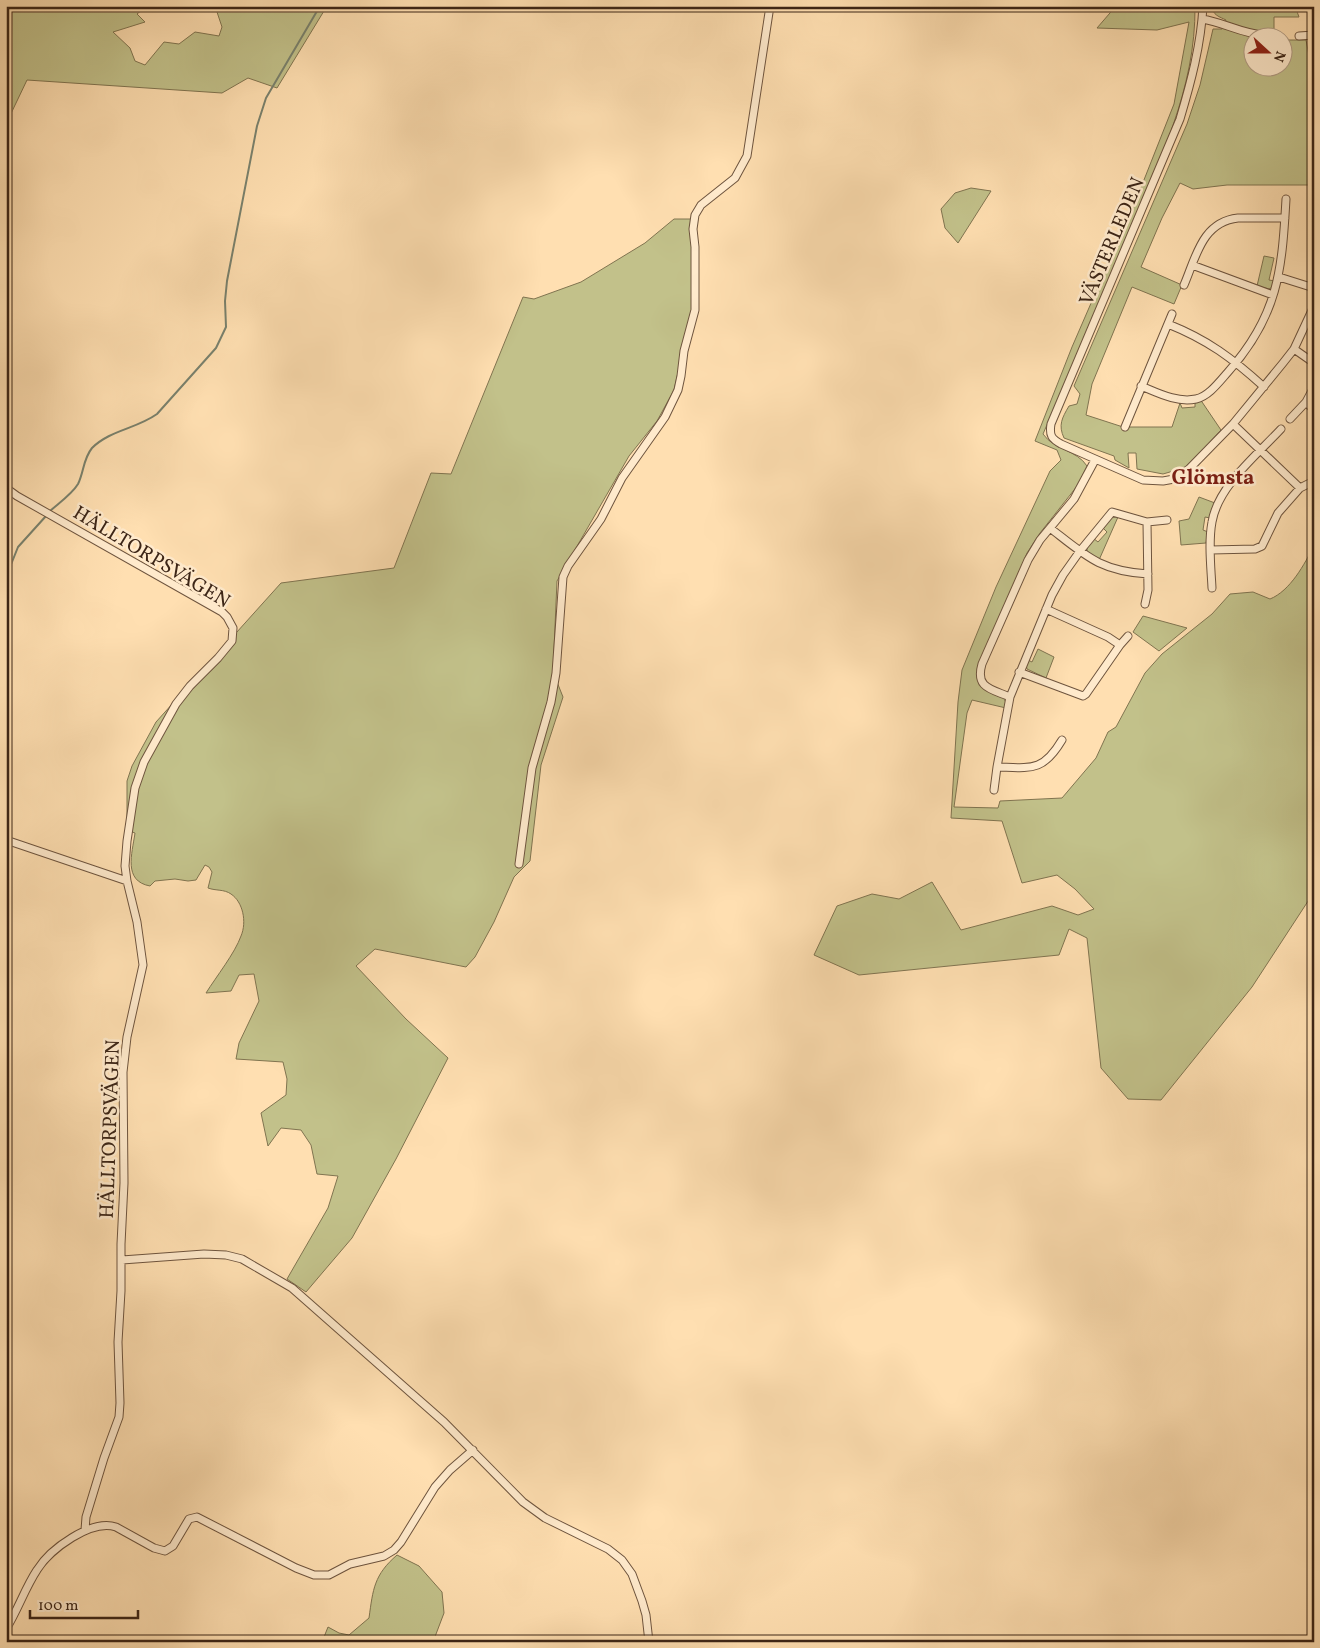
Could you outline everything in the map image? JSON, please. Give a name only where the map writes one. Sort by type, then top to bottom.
[{"type":"street","points":[[519,864],[532,768],[551,702],[556,673],[563,577],[568,566],[601,519],[622,478],[665,417],[678,390],[684,351],[695,310],[695,247],[693,228],[695,216],[701,205],[734,178],[747,156],[770,6]]},
{"type":"street","name":"VÄSTERLEDEN","points":[[1095,460],[1054,440],[1050,433],[1051,424],[1180,119],[1193,76],[1203,6]]},
{"type":"street","points":[[1202,19],[1242,32]]},
{"type":"street","points":[[1299,36],[1314,35]]},
{"type":"street","points":[[1141,386],[1174,398],[1197,399],[1215,387],[1237,362],[1259,330],[1272,303],[1279,278],[1286,199]]},
{"type":"street","points":[[1184,285],[1206,235],[1217,224],[1238,218],[1285,218]]},
{"type":"street","points":[[1192,265],[1273,295]]},
{"type":"street","points":[[1279,278],[1314,288]]},
{"type":"street","points":[[1010,697],[989,688],[981,682],[979,678],[980,672],[1023,570],[1034,549],[1074,499],[1095,460],[1144,480],[1154,482],[1172,479],[1189,469],[1233,424],[1294,349],[1314,306]]},
{"type":"street","points":[[1125,427],[1172,314]]},
{"type":"street","points":[[1168,324],[1210,344],[1237,362],[1264,387]]},
{"type":"street","points":[[1294,349],[1314,363]]},
{"type":"street","points":[[1290,419],[1306,402],[1314,387]]},
{"type":"street","points":[[1306,402],[1314,410]]},
{"type":"street","points":[[1233,424],[1300,488]]},
{"type":"street","points":[[1212,588],[1212,521],[1218,503],[1231,483],[1281,429]]},
{"type":"street","points":[[1211,550],[1254,550],[1262,546],[1278,513],[1300,488],[1314,481]]},
{"type":"street","name":"HÄLLTORPSVÄGEN","points":[[6,488],[222,612],[233,628],[232,641],[218,658],[203,671],[176,704],[141,768],[135,788],[125,866],[138,922],[143,965],[127,1037],[122,1072],[124,1183],[120,1244],[122,1260],[118,1342],[120,1411],[86,1517],[85,1530]]},
{"type":"street","points":[[994,790],[1010,697],[1062,575],[1112,512],[1146,522],[1167,520]]},
{"type":"street","points":[[1145,604],[1148,590],[1146,522]]},
{"type":"street","points":[[1050,528],[1080,551],[1111,568],[1130,573],[1148,574]]},
{"type":"street","points":[[1046,609],[1120,644]]},
{"type":"street","points":[[1020,672],[1083,696],[1120,644],[1128,636]]},
{"type":"street","points":[[998,767],[1030,768],[1041,764],[1051,757],[1062,740]]},
{"type":"street","points":[[6,840],[127,881]]},
{"type":"street","points":[[122,1260],[204,1254],[226,1255],[242,1260],[285,1283],[409,1390],[537,1514],[608,1549],[622,1560],[632,1574],[642,1600],[649,1642]]},
{"type":"street","points":[[6,1629],[32,1578],[42,1563],[56,1550],[85,1530],[98,1526],[110,1525],[154,1548],[165,1551],[173,1546],[189,1519],[197,1517],[296,1568],[314,1575],[330,1575],[350,1564],[384,1556],[394,1550],[435,1487],[450,1470],[473,1450]]},
{"type":"shaded area","points":[[12,6],[147,6],[137,14],[145,22],[113,32],[130,48],[135,61],[145,65],[164,42],[179,44],[195,32],[219,36],[222,27],[215,6],[327,6],[277,88],[248,78],[222,93],[27,80],[6,124],[6,89],[11,71]]},
{"type":"shaded area","points":[[1116,6],[1195,6],[1194,37],[1189,67],[1173,125],[1151,182],[1043,434],[1053,444],[1077,457],[1087,466],[1078,485],[1040,533],[1027,553],[977,673],[982,686],[1003,698],[1006,702],[1006,708],[972,700],[967,713],[954,807],[998,808],[1000,801],[1062,798],[1096,758],[1108,732],[1116,727],[1145,673],[1162,654],[1212,614],[1230,594],[1253,592],[1270,599],[1284,590],[1296,576],[1314,545],[1314,892],[1252,987],[1161,1100],[1128,1099],[1101,1068],[1087,938],[1069,929],[1059,955],[859,975],[814,955],[837,906],[872,894],[899,899],[932,882],[961,930],[1052,906],[1078,915],[1094,909],[1075,889],[1057,875],[1022,883],[1002,821],[951,818],[958,702],[962,670],[996,587],[1050,471],[1061,460],[1057,450],[1035,441],[1072,347],[1138,195],[1174,104],[1189,22],[1157,30],[1097,28]]},
{"type":"shaded area","points":[[1212,6],[1295,6],[1299,17],[1274,17],[1274,28],[1242,28],[1242,78],[1292,78],[1292,40],[1306,40],[1309,56],[1314,66],[1314,185],[1227,185],[1193,189],[1180,183],[1162,218],[1141,267],[1182,285],[1174,304],[1132,287],[1092,384],[1086,415],[1123,427],[1172,427],[1180,403],[1182,408],[1195,407],[1195,402],[1200,399],[1221,430],[1187,467],[1163,474],[1137,469],[1136,453],[1128,453],[1129,468],[1115,460],[1114,456],[1064,438],[1061,425],[1069,406],[1077,404],[1080,394],[1074,386],[1187,124],[1200,85],[1213,29],[1222,29],[1226,20],[1215,14]]},
{"type":"shaded area","points":[[971,188],[991,191],[958,243],[945,228],[941,209],[955,193]]},
{"type":"shaded area","points":[[674,219],[692,219],[693,306],[674,390],[657,421],[629,456],[557,581],[553,672],[563,697],[541,765],[530,861],[514,877],[494,922],[475,957],[466,967],[375,949],[356,966],[406,1019],[448,1058],[396,1159],[352,1238],[306,1292],[287,1279],[328,1208],[338,1176],[317,1174],[311,1145],[301,1130],[281,1128],[268,1146],[261,1113],[286,1095],[287,1079],[283,1062],[236,1059],[239,1043],[259,1001],[254,974],[239,975],[231,991],[206,993],[230,957],[241,936],[244,919],[241,907],[228,892],[208,888],[212,872],[205,865],[196,880],[175,879],[155,881],[150,886],[136,879],[131,866],[135,833],[127,830],[127,781],[132,766],[156,722],[281,583],[394,568],[431,473],[451,474],[523,297],[534,299],[581,282],[645,243]]},
{"type":"shaded area","points":[[1264,256],[1274,258],[1269,280],[1275,281],[1274,286],[1269,289],[1257,286]]},
{"type":"shaded area","points":[[1199,497],[1215,503],[1210,518],[1205,517],[1203,530],[1208,532],[1206,543],[1181,545],[1179,521],[1189,519]]},
{"type":"shaded area","points":[[1112,517],[1118,517],[1099,560],[1087,552],[1087,548],[1093,538],[1098,542],[1107,532],[1102,527]]},
{"type":"shaded area","points":[[1143,616],[1187,628],[1159,651],[1133,632]]},
{"type":"shaded area","points":[[1038,649],[1054,657],[1046,678],[1027,669],[1028,660],[1032,662]]},
{"type":"shaded area","points":[[397,1555],[419,1566],[442,1592],[444,1613],[433,1642],[322,1642],[328,1627],[339,1633],[349,1635],[369,1618],[379,1576],[389,1562]]},
{"type":"waterway","points":[[50,511],[69,495],[78,484],[92,448],[107,437],[157,414],[216,348],[226,327],[225,301],[227,281],[257,126],[266,98],[320,6]]},
{"type":"waterway","points":[[6,577],[18,547],[46,516]]},
{"type":"district","name":"Glömsta","points":[[1213,477]]}]
